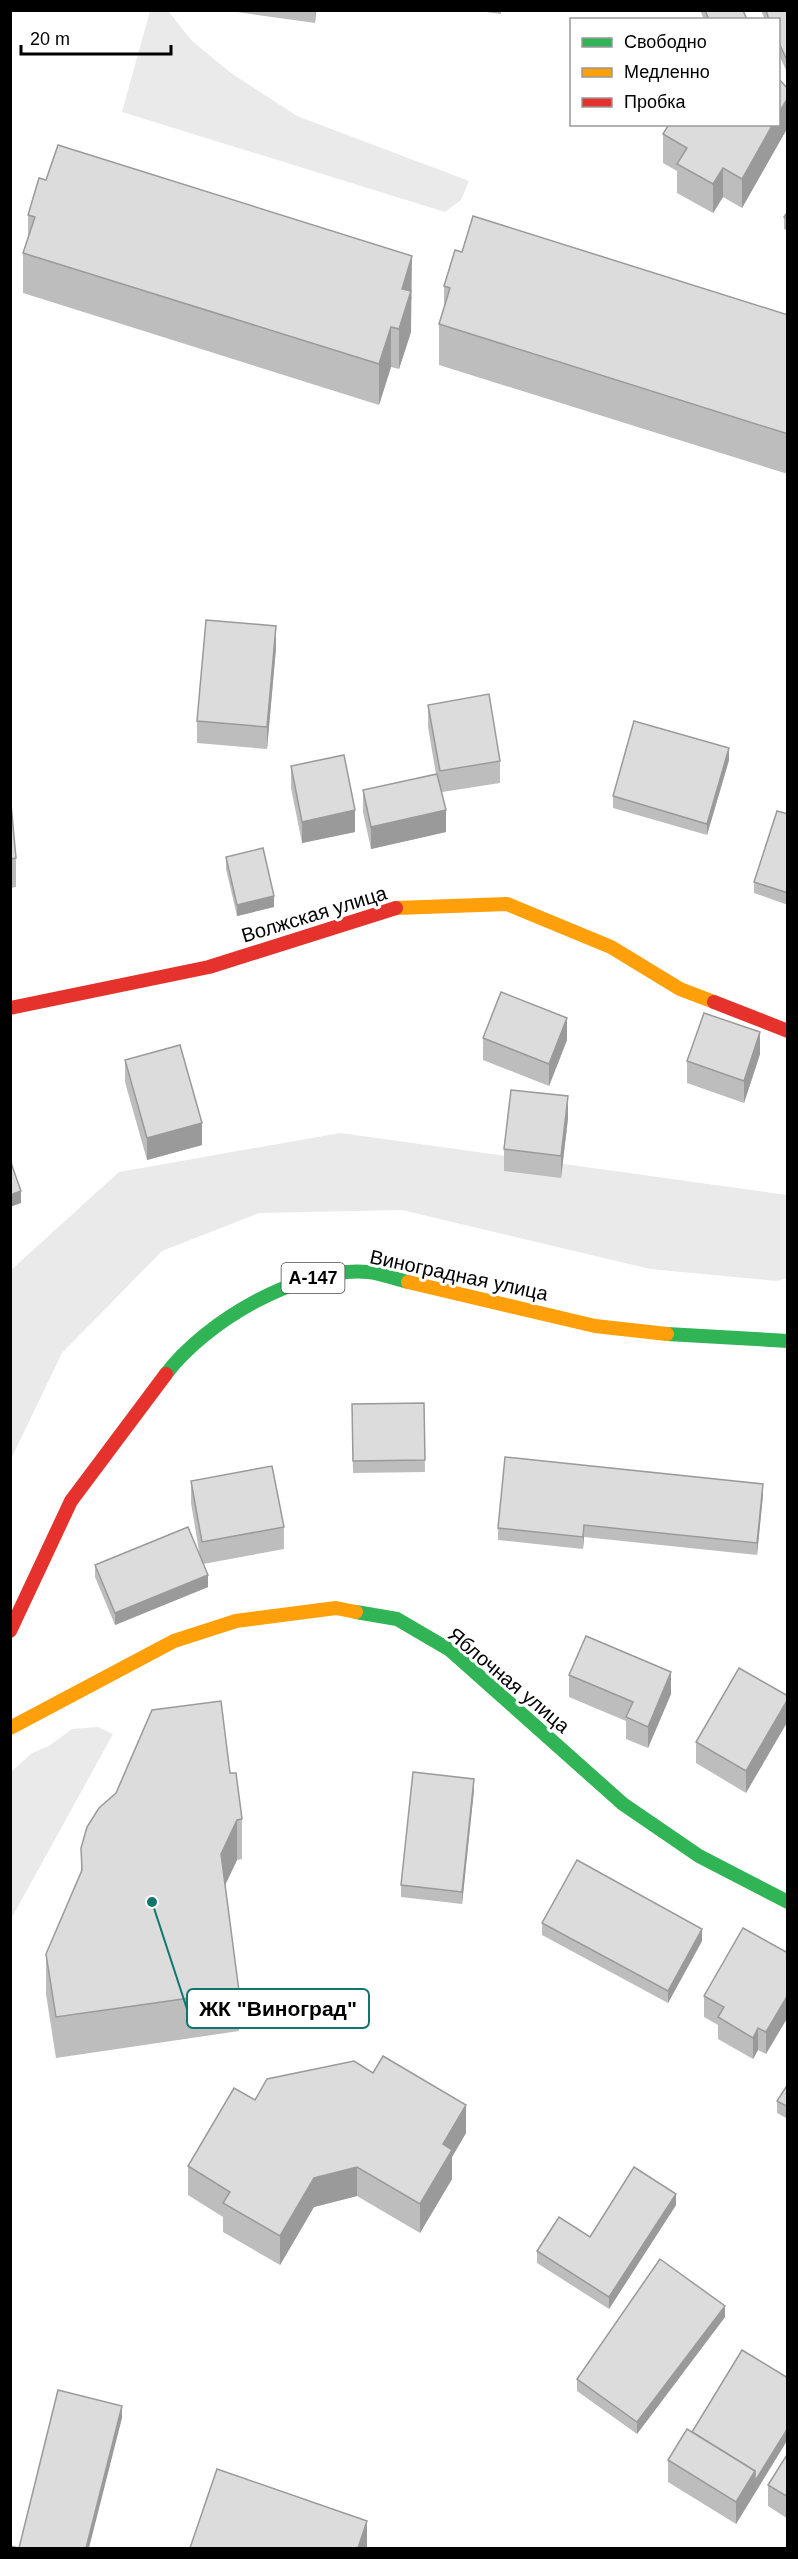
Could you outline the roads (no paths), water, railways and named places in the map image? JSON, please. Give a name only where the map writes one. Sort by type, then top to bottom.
[{"type":"street","name":"Волжская улица","points":[[10,1008],[209,967],[398,907],[507,904],[611,947],[680,989],[788,1031]]},
{"type":"street","name":"Виноградная улица","points":[[10,1631],[71,1501],[172,1365],[208,1331],[264,1297],[308,1278],[367,1272],[595,1326],[693,1337],[788,1341]]},
{"type":"street","name":"Яблочная улица","points":[[10,1728],[174,1641],[236,1621],[336,1608],[397,1619],[450,1650],[623,1804],[699,1856],[788,1902]]},
{"type":"place","name":"ЖК \"Виноград\"","points":[[152,1902]]}]
